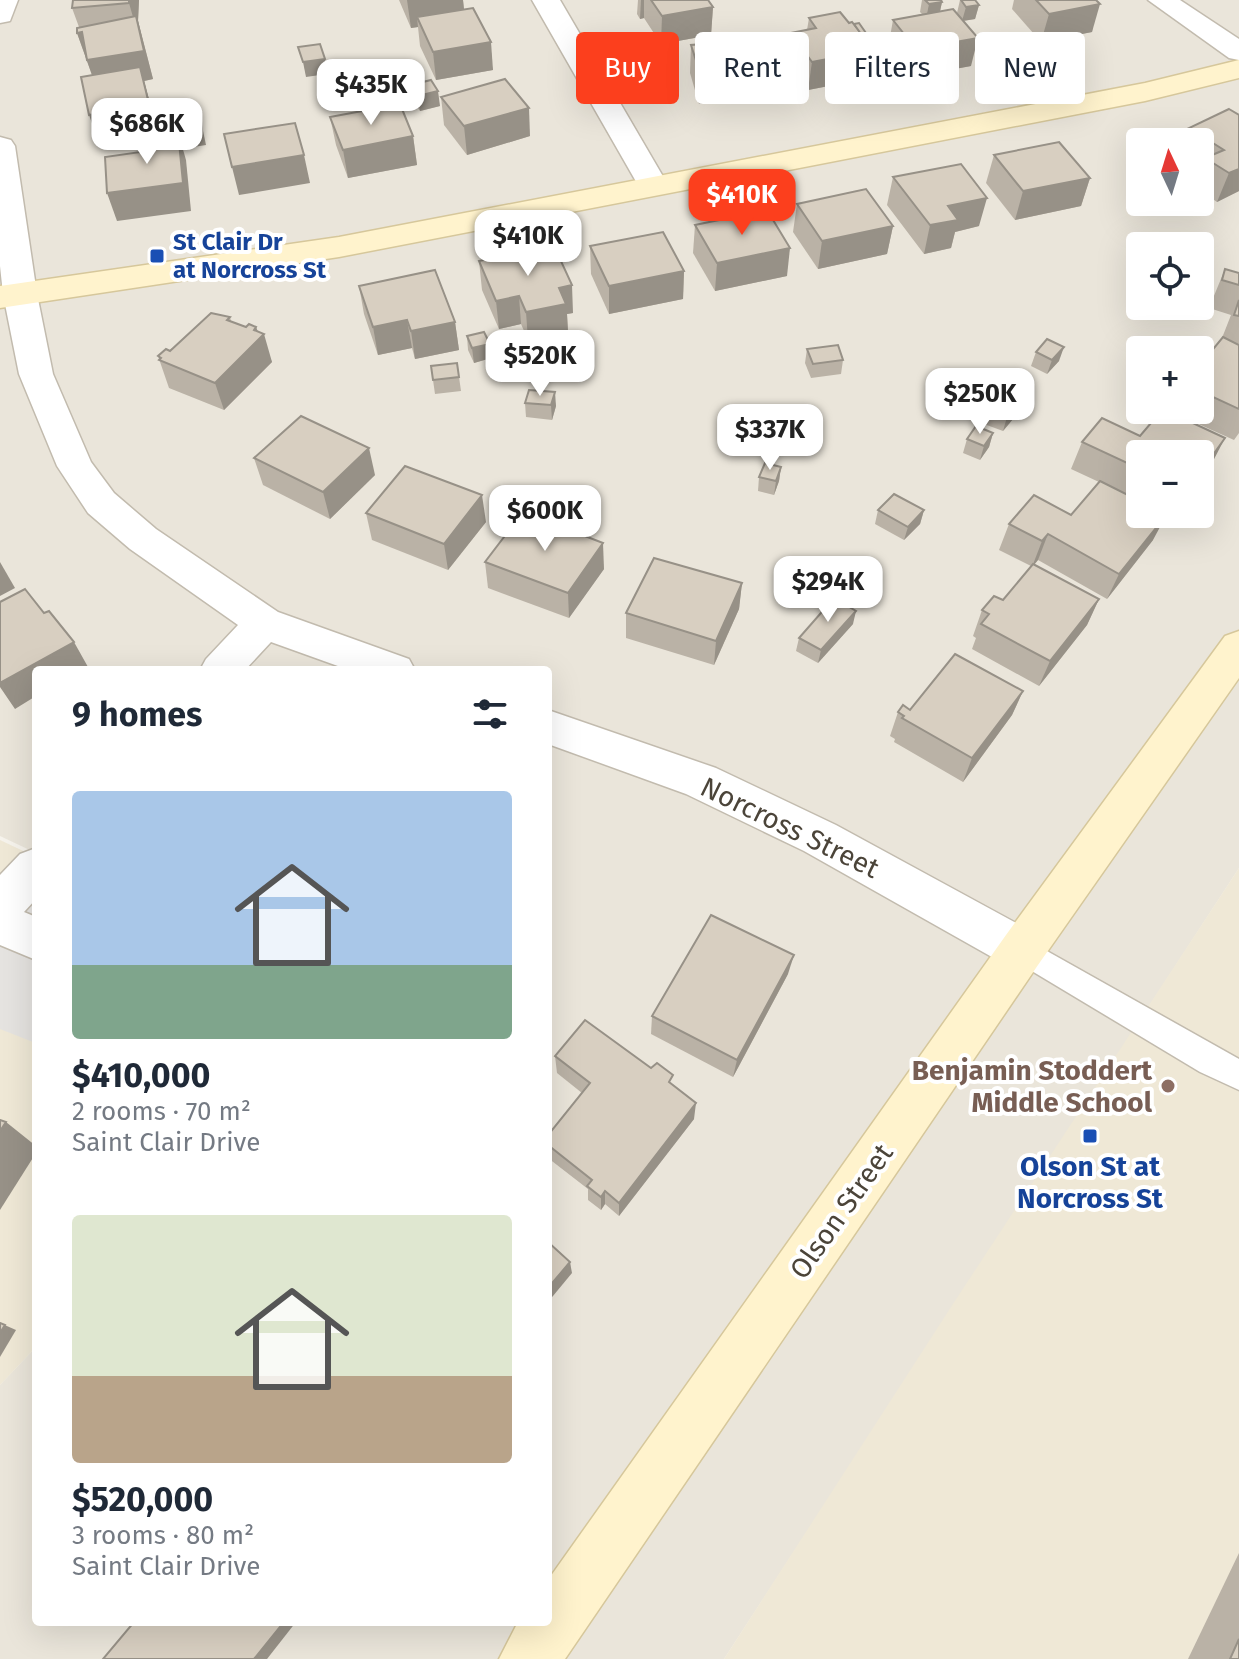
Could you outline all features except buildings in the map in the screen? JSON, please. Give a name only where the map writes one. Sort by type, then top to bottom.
[{"type":"street","points":[[0,15],[4,0]]},
{"type":"street","points":[[546,0],[653,185]]},
{"type":"street","points":[[1162,0],[1239,52]]},
{"type":"street","points":[[10,296],[339,247],[1145,92],[1239,69]]},
{"type":"street","points":[[0,146],[10,296],[57,430],[75,466],[101,503],[143,539],[264,623],[384,666]]},
{"type":"street","points":[[224,666],[264,623]]},
{"type":"street","name":"Olson Street","points":[[552,1626],[1022,950],[1239,647]]},
{"type":"street","name":"Norcross Street","points":[[552,728],[714,787],[820,838],[1022,950]]},
{"type":"street","points":[[0,906],[32,872]]},
{"type":"street","points":[[0,923],[32,937]]},
{"type":"street","name":"Olson Street","points":[[529,1659],[552,1626]]},
{"type":"lane","points":[[1022,950],[1211,1062],[1239,1075]]},
{"type":"shaded area","points":[[0,0],[1239,0],[1239,868],[724,1659],[0,1659],[0,1385],[32,1351],[32,1626],[552,1626],[552,666],[32,666],[32,851],[0,836]]},
{"type":"shaded area","points":[[0,840],[32,855],[32,1351],[0,1385]]},
{"type":"shaded area","name":"Benjamin Stoddert Middle School","points":[[1239,868],[1239,1659],[724,1659],[953,1304]]},
{"type":"shaded area","points":[[0,872],[32,888],[32,1042],[0,1029]]},
{"type":"place","name":"St Clair Dr at Norcross St","points":[[157,256]]},
{"type":"place","name":"Benjamin Stoddert Middle School","points":[[1168,1086]]},
{"type":"place","name":"Olson St at Norcross St","points":[[1090,1136]]}]
